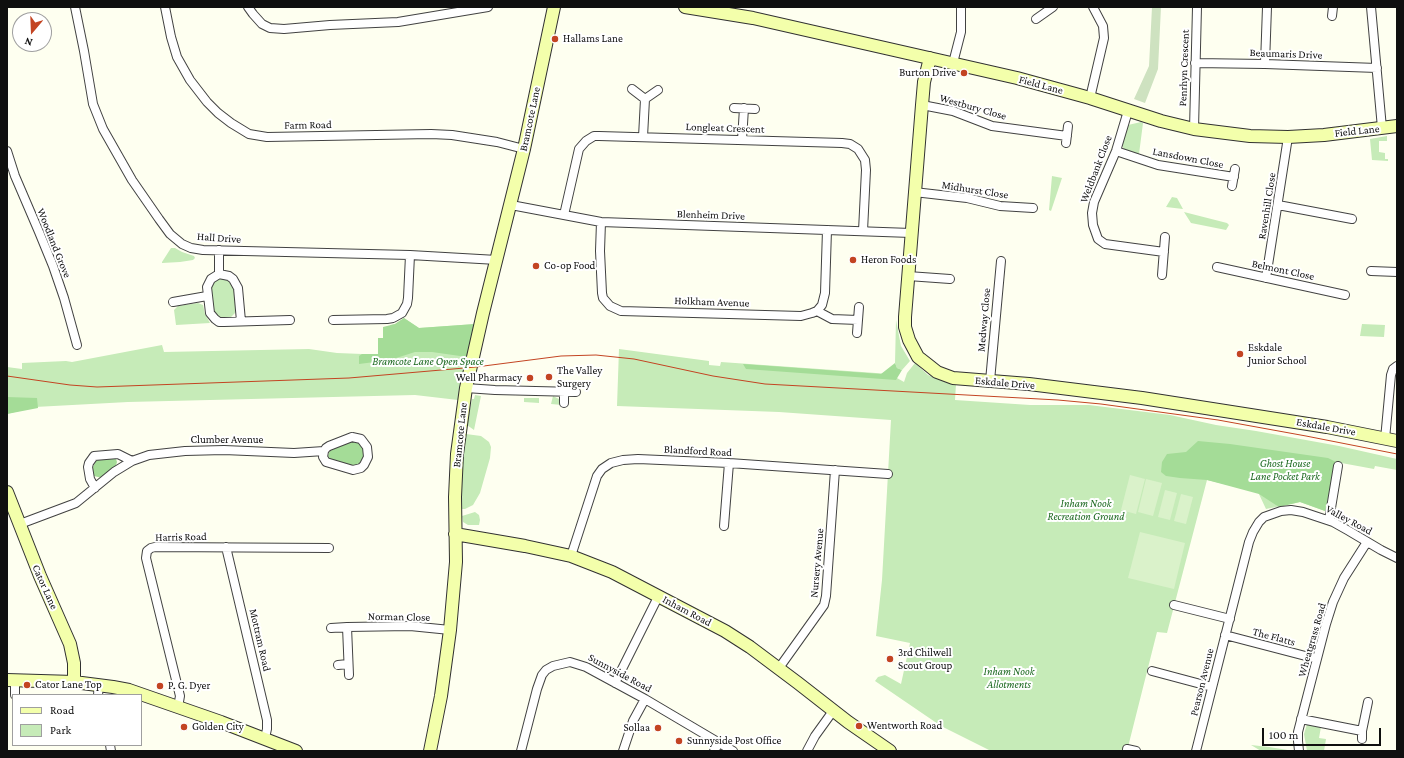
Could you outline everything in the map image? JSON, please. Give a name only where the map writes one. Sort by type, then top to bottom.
[{"type":"street","name":"Hall Drive","points":[[75,7],[93,104],[103,129],[122,162],[165,228],[176,240],[192,248],[219,250],[410,255],[497,260]]},
{"type":"street","name":"Farm Road","points":[[165,7],[170,37],[177,57],[190,80],[207,102],[218,113],[231,124],[249,134],[267,137],[452,135],[497,142],[524,149]]},
{"type":"street","points":[[248,7],[262,24],[270,28],[284,29],[398,22],[459,9],[488,7]]},
{"type":"street","name":"Bramcote Lane","points":[[430,751],[441,696],[450,630],[454,587],[457,454],[466,388],[524,149],[553,7]]},
{"type":"street","name":"Field Lane","points":[[685,7],[753,18],[1017,78],[1090,98],[1161,121],[1194,129],[1255,137],[1288,137],[1313,136],[1397,126]]},
{"type":"street","points":[[953,63],[961,32],[961,7]]},
{"type":"street","points":[[1036,19],[1043,10],[1053,7]]},
{"type":"street","points":[[1090,98],[1104,38],[1103,26],[1093,7]]},
{"type":"street","name":"Penrhyn Crescent","points":[[1194,129],[1197,7]]},
{"type":"street","points":[[1265,64],[1267,7]]},
{"type":"street","points":[[1332,16],[1333,7]]},
{"type":"street","points":[[1371,7],[1382,128]]},
{"type":"street","name":"Eskdale Drive","points":[[930,58],[924,82],[904,317],[909,340],[918,357],[931,368],[946,376],[969,380],[1029,384],[1142,398],[1327,427],[1391,440]]},
{"type":"street","name":"Beaumaris Drive","points":[[1195,63],[1376,68]]},
{"type":"street","points":[[632,89],[645,99]]},
{"type":"street","points":[[645,99],[658,90]]},
{"type":"street","points":[[643,137],[645,99]]},
{"type":"street","name":"Westbury Close","points":[[922,105],[953,111],[992,126],[1066,139],[1068,126]]},
{"type":"street","points":[[734,108],[755,108]]},
{"type":"street","points":[[742,140],[744,108]]},
{"type":"street","name":"Weldbank Close","points":[[1128,110],[1116,151],[1094,202],[1092,213],[1093,225],[1098,239],[1110,246],[1164,252]]},
{"type":"street","name":"Longleat Crescent","points":[[564,215],[577,154],[582,145],[590,139],[599,136],[842,143],[850,144],[858,149],[863,156],[866,170],[863,231]]},
{"type":"street","name":"Ravenhill Close","points":[[1266,278],[1288,137]]},
{"type":"street","name":"Woodland Grove","points":[[7,151],[15,176],[53,266],[64,298],[77,345]]},
{"type":"street","name":"Lansdown Close","points":[[1116,151],[1158,165],[1179,169],[1234,173],[1232,186]]},
{"type":"street","name":"Midhurst Close","points":[[914,192],[967,198],[1000,206],[1033,208]]},
{"type":"street","name":"Blenheim Drive","points":[[511,205],[601,222],[911,233]]},
{"type":"street","points":[[1278,205],[1352,219]]},
{"type":"street","name":"Holkham Avenue","points":[[601,222],[600,251],[602,293],[607,303],[616,310],[801,316],[817,310]]},
{"type":"street","points":[[827,230],[825,293],[822,305],[817,310],[832,319],[858,320]]},
{"type":"street","points":[[1162,275],[1166,237]]},
{"type":"street","points":[[219,250],[219,274]]},
{"type":"street","points":[[333,320],[387,319],[402,313],[407,304],[408,298],[410,255]]},
{"type":"street","name":"Medway Close","points":[[990,381],[1001,261]]},
{"type":"street","name":"Belmont Close","points":[[1217,267],[1345,295]]},
{"type":"street","points":[[1371,271],[1397,272]]},
{"type":"street","points":[[241,322],[239,292],[236,283],[229,276],[219,274],[211,279],[207,287],[210,313],[215,320],[219,322],[241,322],[290,320]]},
{"type":"street","points":[[908,276],[950,279]]},
{"type":"street","points":[[173,302],[207,296]]},
{"type":"street","points":[[857,333],[859,307]]},
{"type":"street","points":[[1391,440],[1391,375],[1393,369],[1397,366]]},
{"type":"street","points":[[466,388],[576,392]]},
{"type":"street","points":[[564,392],[564,403]]},
{"type":"street","name":"Clumber Avenue","points":[[20,524],[76,503],[114,472],[132,461],[149,454],[185,451],[232,450],[294,452],[324,451],[329,446],[348,438],[356,437],[361,438],[365,442],[368,450],[368,456],[361,468],[353,470],[328,464],[324,459],[324,451]]},
{"type":"street","points":[[95,488],[90,479],[88,467],[94,456],[118,454],[132,461]]},
{"type":"street","name":"Blandford Road","points":[[571,556],[595,481],[599,473],[611,463],[622,460],[638,459],[729,463],[888,474]]},
{"type":"street","points":[[724,526],[729,463]]},
{"type":"street","points":[[1329,520],[1338,466]]},
{"type":"street","name":"Nursery Avenue","points":[[779,668],[824,605],[826,596],[835,470]]},
{"type":"street","name":"Cator Lane","points":[[7,492],[40,576],[70,644],[74,663],[74,682]]},
{"type":"street","name":"Valley Road","points":[[1264,517],[1280,511],[1291,510],[1329,520],[1397,558]]},
{"type":"street","name":"Pearson Avenue","points":[[1196,751],[1253,532],[1264,517]]},
{"type":"street","name":"Inham Road","points":[[456,534],[571,556],[612,572],[659,595],[725,631],[779,668],[833,711],[890,751]]},
{"type":"street","name":"Wheatgrass Road","points":[[1299,751],[1298,741],[1301,719],[1326,624],[1344,578],[1367,542]]},
{"type":"street","name":"Mottram Road","points":[[226,547],[267,720],[265,738]]},
{"type":"street","name":"Harris Road","points":[[178,707],[180,696],[146,558],[146,555],[151,548],[329,548]]},
{"type":"street","points":[[615,683],[659,595]]},
{"type":"street","points":[[1174,605],[1230,619]]},
{"type":"street","name":"Norman Close","points":[[331,628],[410,626],[450,630]]},
{"type":"street","points":[[347,627],[349,675]]},
{"type":"street","name":"The Flatts","points":[[1225,635],[1317,659]]},
{"type":"street","name":"Sunnyside Road","points":[[521,751],[539,681],[546,670],[555,665],[570,662],[586,667],[645,699],[733,751]]},
{"type":"street","points":[[338,664],[348,664]]},
{"type":"street","points":[[1152,671],[1212,686]]},
{"type":"street","points":[[16,694],[11,680],[74,682],[98,690],[129,690],[141,694]]},
{"type":"street","points":[[142,695],[265,738],[276,747],[296,751]]},
{"type":"street","points":[[623,751],[633,721],[645,699]]},
{"type":"street","points":[[1301,719],[1362,735],[1368,702]]},
{"type":"street","points":[[807,751],[815,736],[833,711]]},
{"type":"street","points":[[714,751],[720,743]]},
{"type":"green space","points":[[1152,7],[1161,7],[1158,69],[1145,103],[1134,99],[1149,66]]},
{"type":"green space","points":[[1141,122],[1143,123],[1139,154],[1124,150],[1122,144],[1128,125]]},
{"type":"green space","points":[[1387,136],[1387,141],[1379,141],[1379,152],[1385,153],[1385,159],[1388,159],[1388,161],[1372,160],[1370,139]]},
{"type":"green space","points":[[1052,176],[1062,178],[1051,211],[1049,210]]},
{"type":"green space","points":[[1172,197],[1177,198],[1183,209],[1166,207]]},
{"type":"green space","points":[[1184,212],[1227,223],[1229,225],[1226,230],[1191,223]]},
{"type":"green space","points":[[171,248],[175,248],[194,256],[195,258],[193,260],[180,262],[162,263]]},
{"type":"green space","points":[[219,278],[229,279],[235,286],[237,308],[236,312],[229,319],[218,318],[213,311],[210,287],[213,281]]},
{"type":"green space","points":[[198,303],[203,305],[205,314],[210,323],[176,325],[174,310],[178,306]]},
{"type":"green space","name":"Bramcote Lane Open Space","points":[[404,318],[419,328],[476,324],[458,400],[415,395],[128,402],[35,407],[7,414],[7,367],[22,369],[22,363],[72,362],[162,345],[164,352],[309,349],[337,353],[388,355],[390,325],[395,324]]},
{"type":"green space","points":[[404,318],[419,328],[475,324],[467,357],[432,352],[415,352],[390,360],[359,364],[359,356],[362,354],[378,354],[378,338],[383,338],[383,327],[395,324]]},
{"type":"green space","points":[[896,320],[901,346],[910,361],[902,370],[897,368],[895,363]]},
{"type":"green space","points":[[1362,324],[1385,325],[1384,337],[1360,336]]},
{"type":"green space","name":"Inham Nook Recreation Ground","points":[[619,349],[709,361],[709,365],[720,366],[721,362],[890,374],[904,382],[907,373],[915,363],[928,375],[945,382],[956,384],[955,400],[1030,405],[1089,405],[1170,415],[1216,425],[1339,446],[1397,459],[1397,470],[1375,466],[1374,469],[1336,462],[1325,511],[1300,502],[1266,509],[1258,492],[1207,480],[1167,633],[1157,632],[1127,751],[991,751],[941,726],[875,681],[878,677],[885,675],[901,684],[910,643],[876,636],[882,580],[891,420],[779,412],[617,406]]},
{"type":"green space","points":[[895,363],[897,368],[902,370],[896,380],[746,369],[743,364],[881,374]]},
{"type":"green space","points":[[475,395],[481,396],[474,430],[467,425],[472,399],[474,399]]},
{"type":"green space","points":[[553,396],[559,399],[562,405],[551,404]]},
{"type":"green space","points":[[7,397],[37,398],[38,408],[7,414]]},
{"type":"green space","points":[[524,398],[539,398],[539,403],[524,402]]},
{"type":"green space","points":[[466,434],[481,436],[489,442],[491,447],[490,458],[480,493],[473,505],[465,509],[461,509],[463,450]]},
{"type":"green space","points":[[355,441],[360,443],[364,452],[363,458],[359,464],[354,466],[333,461],[328,456],[330,450]]},
{"type":"green space","name":"Ghost House Lane Pocket Park","points":[[1198,441],[1328,458],[1336,462],[1325,511],[1300,502],[1279,507],[1259,494],[1207,480],[1166,476],[1161,472],[1162,462],[1167,454],[1186,452]]},
{"type":"green space","points":[[114,458],[117,462],[115,468],[102,478],[94,476],[92,469],[97,459]]},
{"type":"green space","points":[[1130,475],[1145,479],[1136,514],[1121,510]]},
{"type":"green space","points":[[1146,479],[1162,483],[1153,516],[1138,512]]},
{"type":"green space","points":[[1165,490],[1177,493],[1170,520],[1158,517]]},
{"type":"green space","points":[[1181,494],[1193,497],[1186,524],[1174,521]]},
{"type":"green space","points":[[475,512],[479,515],[479,525],[468,525],[463,522],[462,516]]},
{"type":"green space","points":[[1140,532],[1185,543],[1174,589],[1128,578]]},
{"type":"green space","points":[[1307,724],[1320,725],[1319,738],[1326,739],[1324,751],[1307,751],[1304,734]]},
{"type":"green space","points":[[1251,745],[1269,747],[1294,751],[1261,751]]},
{"type":"tram line","points":[[7,376],[70,385],[97,387],[349,378],[476,367],[561,356],[596,355],[634,359],[713,376],[765,384],[1058,400],[1101,404],[1218,420],[1397,454]]},
{"type":"place","name":"Hallams Lane","points":[[555,39]]},
{"type":"place","name":"Burton Drive","points":[[964,73]]},
{"type":"place","name":"Heron Foods","points":[[853,260]]},
{"type":"place","name":"Co-op Food","points":[[536,266]]},
{"type":"place","name":"Eskdale Junior School","points":[[1240,354]]},
{"type":"place","name":"The Valley Surgery","points":[[549,377]]},
{"type":"place","name":"Well Pharmacy","points":[[530,378]]},
{"type":"place","name":"3rd Chilwell Scout Group","points":[[890,659]]},
{"type":"place","name":"Cator Lane Top","points":[[27,685]]},
{"type":"place","name":"P. G. Dyer","points":[[160,686]]},
{"type":"place","name":"Wentworth Road","points":[[859,726]]},
{"type":"place","name":"Golden City","points":[[184,727]]},
{"type":"place","name":"Sollaa","points":[[658,728]]},
{"type":"place","name":"Sunnyside Post Office","points":[[679,741]]},
{"type":"park label","name":"Inham Nook Allotments","points":[[1009,678]]}]
